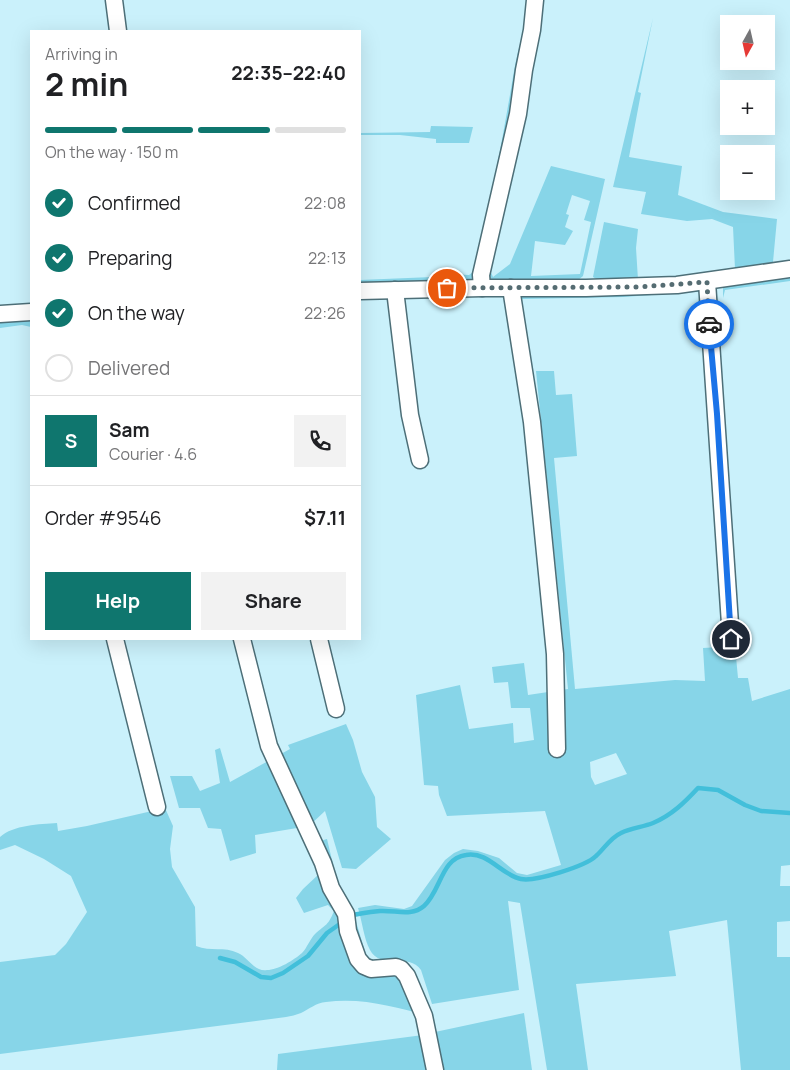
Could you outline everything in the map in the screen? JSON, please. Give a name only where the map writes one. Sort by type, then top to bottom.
[{"type":"street","points":[[114,0],[118,30]]},
{"type":"street","points":[[482,288],[481,275],[518,114],[535,0]]},
{"type":"street","points":[[361,291],[638,287],[707,282],[790,269]]},
{"type":"street","points":[[707,282],[731,639]]},
{"type":"street","points":[[511,288],[532,422],[555,654],[557,749]]},
{"type":"street","points":[[395,290],[410,415],[420,460]]},
{"type":"street","points":[[0,314],[30,312]]},
{"type":"street","points":[[115,640],[157,807]]},
{"type":"street","points":[[242,640],[269,746],[323,863],[331,888],[346,914],[348,931],[358,959],[364,966],[371,969],[396,967],[401,969],[407,976],[424,1016],[435,1070]]},
{"type":"street","points":[[319,640],[336,709]]},
{"type":"shaded area","points":[[526,0],[531,0],[518,76],[475,276],[470,280],[361,284],[361,280],[432,277],[448,274],[469,275],[476,270],[526,9]]},
{"type":"shaded area","points":[[653,18],[638,92],[641,93],[629,157],[682,166],[678,195],[723,212],[777,219],[773,262],[735,269],[733,227],[712,219],[687,221],[641,214],[646,192],[613,187]]},
{"type":"shaded area","points":[[431,126],[473,127],[469,143],[436,143],[436,139],[400,135],[361,135],[361,133],[430,132]]},
{"type":"shaded area","points":[[551,166],[605,179],[583,276],[577,281],[491,279],[488,275],[503,203],[506,205],[490,270],[493,277],[510,264]],"holes":[[[572,195],[590,201],[584,220],[591,222],[580,274],[531,276],[535,241],[565,245],[573,231],[565,227],[569,215],[566,214]]]},
{"type":"shaded area","points":[[604,222],[638,229],[636,248],[638,280],[600,281],[593,277]]},
{"type":"shaded area","points":[[790,276],[790,281],[725,290],[723,298],[723,286]]},
{"type":"shaded area","points":[[709,287],[708,291],[623,297],[522,299],[522,294]]},
{"type":"shaded area","points":[[30,320],[30,327],[22,325],[0,328],[0,321]]},
{"type":"shaded area","points":[[536,371],[554,371],[556,395],[572,394],[577,456],[554,458],[575,689],[675,680],[705,681],[703,648],[735,646],[738,678],[748,678],[752,701],[790,689],[790,865],[781,866],[780,886],[790,886],[790,921],[777,922],[777,957],[790,957],[790,1070],[741,1070],[727,920],[669,931],[676,976],[576,984],[588,1070],[547,1070],[520,903],[508,901],[519,990],[432,1004],[421,970],[416,965],[409,962],[380,959],[370,950],[358,908],[375,905],[404,909],[412,906],[445,860],[454,853],[463,849],[478,851],[499,858],[517,873],[527,875],[561,865],[545,811],[447,816],[439,795],[438,786],[424,785],[416,695],[460,685],[469,729],[513,723],[514,743],[534,740],[530,708],[511,708],[508,682],[494,683],[492,667],[524,663],[528,695],[568,689]],"holes":[[[616,753],[627,774],[595,785],[591,777],[590,762]]]},
{"type":"shaded area","points":[[346,724],[353,740],[362,772],[375,797],[377,827],[391,839],[356,869],[342,868],[325,811],[309,826],[255,835],[256,853],[230,861],[221,829],[208,828],[200,808],[179,808],[170,776],[192,776],[200,791],[220,783],[215,750],[220,748],[230,782],[290,749],[288,745]]},
{"type":"shaded area","points":[[165,808],[173,826],[170,849],[172,867],[195,907],[196,946],[233,951],[242,955],[255,967],[262,970],[271,970],[299,956],[315,934],[328,922],[334,911],[328,905],[304,913],[296,898],[319,874],[310,844],[327,839],[340,894],[352,908],[366,955],[370,961],[410,968],[417,976],[429,1016],[365,1002],[326,1002],[313,1006],[301,1013],[286,1017],[0,1054],[0,962],[55,955],[66,944],[87,912],[71,876],[44,859],[15,845],[0,850],[0,837],[12,830],[27,826],[57,823],[58,831]]},
{"type":"shaded area","points":[[524,1013],[532,1070],[442,1070],[435,1032]]},
{"type":"shaded area","points":[[423,1035],[430,1070],[277,1070],[278,1054]]},
{"type":"waterway","points":[[350,916],[380,911],[409,912],[419,909],[430,900],[451,862],[458,857],[466,855],[481,856],[507,873],[521,879],[548,876],[572,868],[596,856],[617,835],[653,823],[666,816],[698,788],[718,790],[745,805],[761,811],[790,813]]},
{"type":"waterway","points":[[220,958],[235,962],[261,977],[271,978],[283,973],[308,956],[327,933],[344,921]]},
{"type":"way so far","points":[[447,288],[638,287],[707,282],[709,324]]},
{"type":"route","points":[[709,324],[717,414],[731,639]]}]
